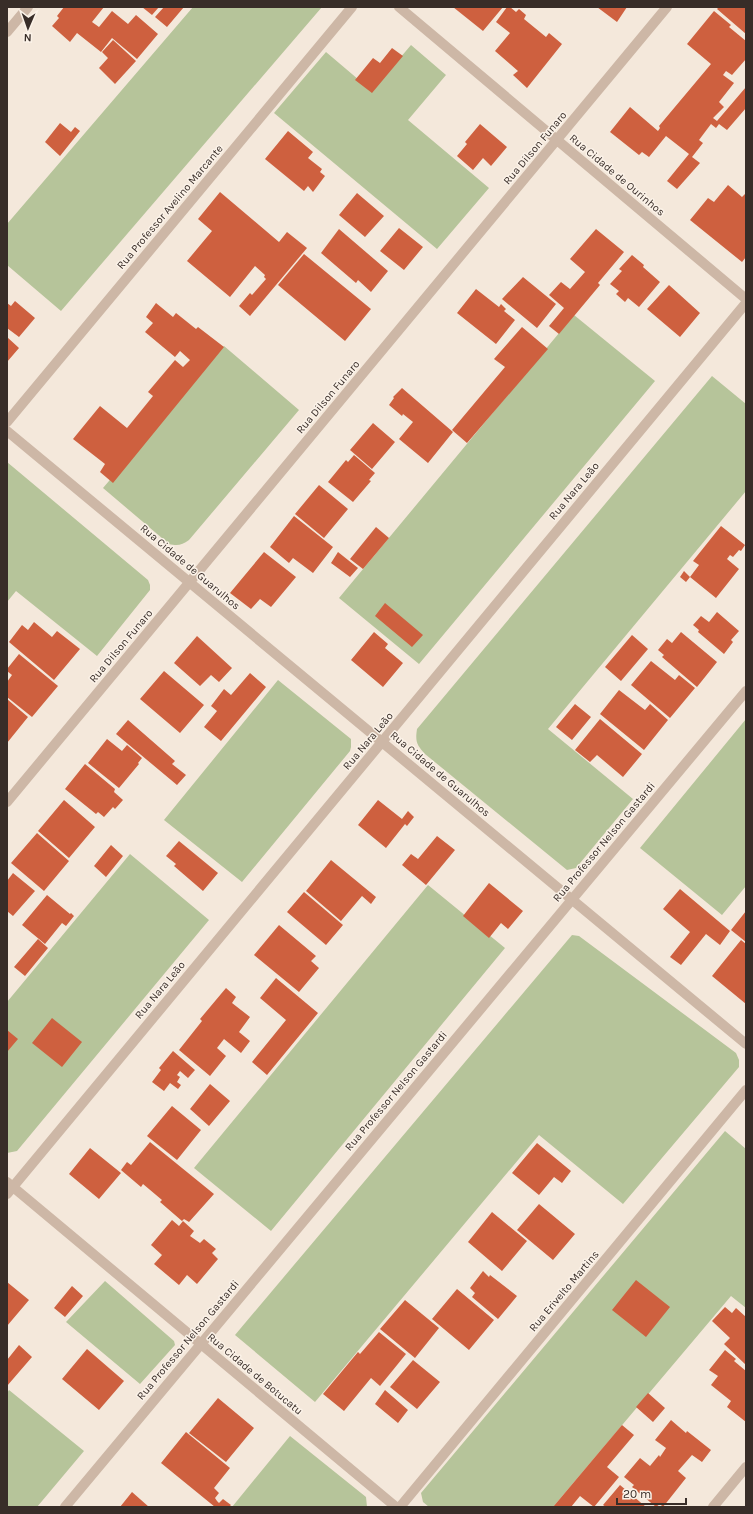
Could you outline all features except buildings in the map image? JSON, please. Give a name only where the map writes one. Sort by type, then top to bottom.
[{"type":"street","points":[[7,32],[28,7]]},
{"type":"street","name":"Rua Professor Avelino Marcante","points":[[7,422],[352,7]]},
{"type":"street","name":"Rua Cidade de Ourinhos","points":[[398,7],[746,299]]},
{"type":"street","name":"Rua Dilson Funaro","points":[[7,802],[668,7]]},
{"type":"street","name":"Rua Nara Leão","points":[[9,1187],[382,742],[746,303]]},
{"type":"street","name":"Rua Cidade de Guarulhos","points":[[7,430],[746,1044]]},
{"type":"street","name":"Rua Professor Nelson Gastardi","points":[[65,1507],[746,691]]},
{"type":"street","name":"Rua Erivelto Martins","points":[[400,1507],[746,1090]]},
{"type":"street","name":"Rua Cidade de Botucatu","points":[[9,1187],[201,1344],[396,1507]]},
{"type":"street","points":[[713,1507],[746,1467]]},
{"type":"green space","points":[[193,7],[322,7],[61,311],[7,265],[7,224]]},
{"type":"green space","points":[[411,45],[446,75],[408,120],[489,188],[437,249],[274,113],[326,52],[372,91]]},
{"type":"green space","points":[[574,315],[655,381],[419,664],[339,598]]},
{"type":"green space","points":[[224,346],[299,410],[189,540],[180,545],[169,544],[103,488]]},
{"type":"green space","points":[[712,376],[746,404],[746,491],[548,729],[633,799],[576,868],[567,870],[425,754],[417,743],[417,729]]},
{"type":"green space","points":[[7,462],[148,580],[150,590],[97,656],[16,591],[7,602]]},
{"type":"green space","points":[[278,680],[351,739],[351,747],[350,751],[242,882],[164,820]]},
{"type":"green space","points":[[746,719],[746,886],[722,915],[640,848]]},
{"type":"green space","points":[[130,854],[209,920],[17,1151],[7,1153],[7,1002]]},
{"type":"green space","points":[[428,885],[505,948],[271,1231],[194,1168]]},
{"type":"green space","points":[[572,935],[579,936],[736,1053],[739,1060],[739,1067],[623,1204],[539,1135],[315,1402],[235,1335]]},
{"type":"green space","points":[[725,1131],[746,1149],[746,1308],[731,1296],[553,1507],[429,1507],[423,1502],[421,1493]]},
{"type":"green space","points":[[105,1281],[174,1341],[175,1345],[140,1384],[66,1322]]},
{"type":"green space","points":[[9,1390],[84,1451],[37,1507],[7,1507],[7,1393]]},
{"type":"green space","points":[[290,1436],[366,1497],[367,1507],[232,1507]]}]
